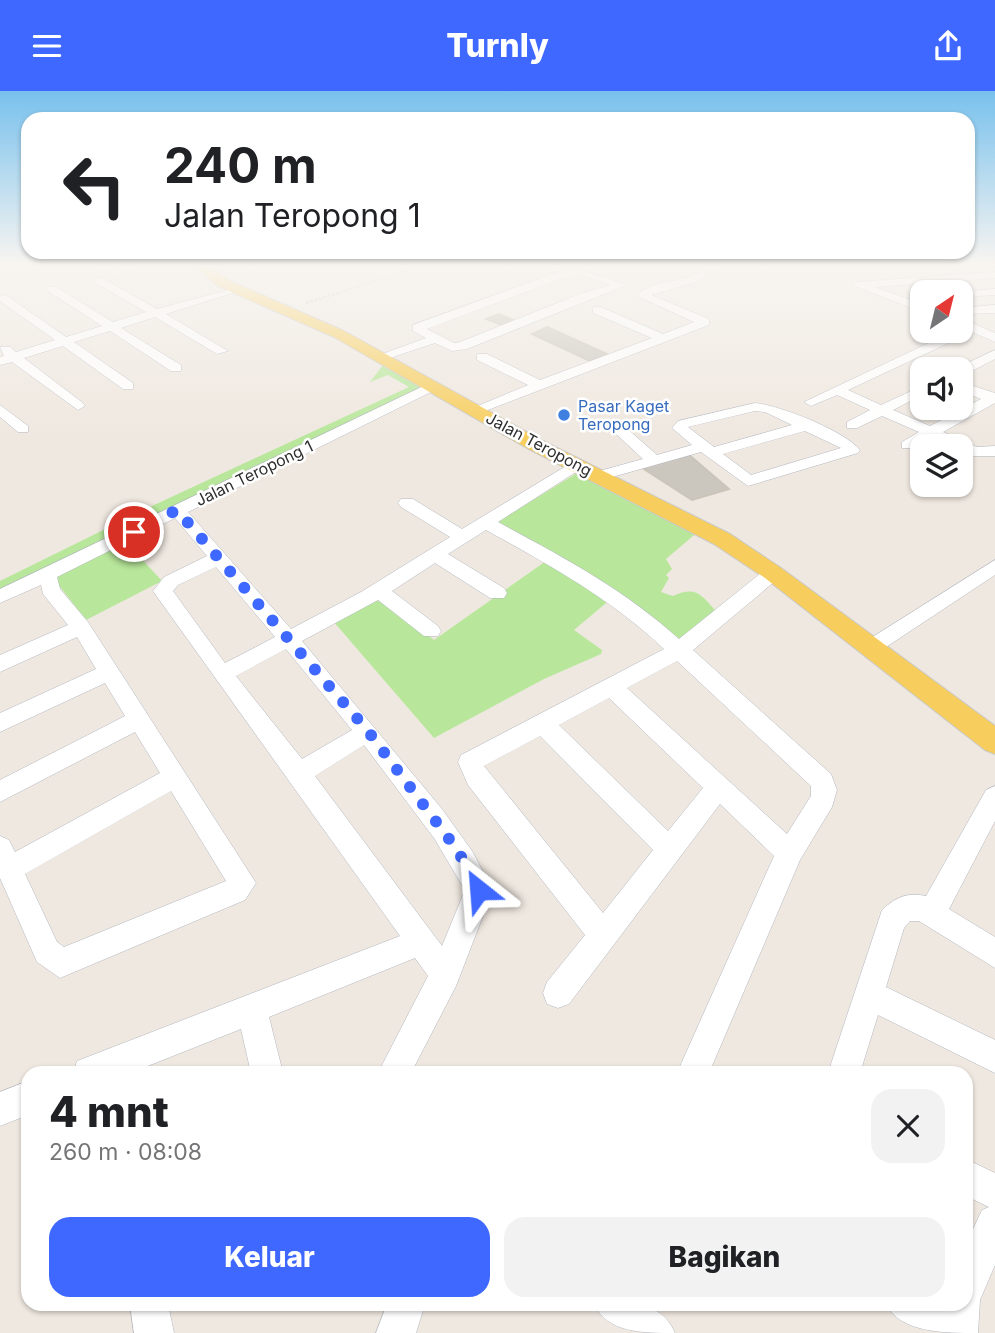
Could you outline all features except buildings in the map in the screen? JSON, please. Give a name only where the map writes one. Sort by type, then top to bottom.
[{"type":"main road","name":"Jalan Teropong","points":[[308,320],[576,465],[722,540],[773,573],[995,742]]},
{"type":"street","points":[[32,320],[128,386]]},
{"type":"street","points":[[99,320],[176,368]]},
{"type":"street","points":[[7,359],[133,320]]},
{"type":"street","points":[[167,320],[222,351]]},
{"type":"street","points":[[439,320],[417,328],[452,347],[462,346],[525,320]]},
{"type":"street","points":[[620,320],[663,338]]},
{"type":"street","points":[[475,410],[705,322],[700,320]]},
{"type":"street","points":[[973,326],[995,328]]},
{"type":"street","points":[[973,327],[995,338]]},
{"type":"street","points":[[381,357],[436,339]]},
{"type":"street","points":[[811,402],[933,343]]},
{"type":"street","points":[[0,346],[7,359],[78,406]]},
{"type":"street","points":[[973,365],[995,354]]},
{"type":"street","points":[[482,356],[539,385]]},
{"type":"street","points":[[896,360],[910,366]]},
{"type":"street","name":"Jalan Teropong 1","points":[[0,597],[48,583],[177,510],[432,386]]},
{"type":"street","points":[[836,390],[975,451],[995,451]]},
{"type":"street","points":[[973,390],[994,398]]},
{"type":"street","points":[[852,425],[910,396]]},
{"type":"street","points":[[907,445],[994,398]]},
{"type":"street","points":[[760,406],[845,443],[852,450],[753,482],[740,478],[706,450],[680,428],[681,426],[760,406]]},
{"type":"street","points":[[0,409],[23,429]]},
{"type":"street","points":[[598,476],[654,460],[804,426]]},
{"type":"street","points":[[619,429],[654,460]]},
{"type":"street","points":[[222,674],[379,591],[576,465]]},
{"type":"street","points":[[407,503],[464,538]]},
{"type":"street","points":[[177,510],[368,731],[458,851],[479,890],[445,975],[398,1066]]},
{"type":"street","points":[[487,523],[590,580],[635,611],[822,781],[825,790],[823,799],[789,853],[696,1066]]},
{"type":"street","points":[[436,555],[497,593]]},
{"type":"street","points":[[218,558],[171,581],[163,591],[445,975]]},
{"type":"street","points":[[870,648],[995,566]]},
{"type":"street","points":[[603,935],[470,769],[470,762],[478,755],[612,688],[678,651],[773,573]]},
{"type":"street","points":[[0,613],[48,583],[81,627],[107,673],[176,777],[239,878],[240,889],[60,963],[47,952],[4,858],[176,777]]},
{"type":"street","points":[[379,591],[431,631]]},
{"type":"street","points":[[0,664],[81,627]]},
{"type":"street","points":[[0,723],[107,673]]},
{"type":"street","points":[[612,688],[789,853]]},
{"type":"street","points":[[0,792],[138,720]]},
{"type":"street","points":[[542,723],[669,849]]},
{"type":"street","points":[[299,773],[368,731]]},
{"type":"street","points":[[558,993],[719,786]]},
{"type":"street","points":[[932,913],[995,797]]},
{"type":"street","points":[[846,1066],[892,920],[904,908],[911,907],[932,913],[995,954]]},
{"type":"street","points":[[113,1066],[251,1007],[355,970],[421,942]]},
{"type":"street","points":[[869,995],[995,1057]]},
{"type":"street","points":[[251,1007],[265,1066]]},
{"type":"street","points":[[0,1109],[21,1101]]},
{"type":"street","points":[[973,1181],[995,1192]]},
{"type":"street","points":[[973,1272],[995,1223]]},
{"type":"street","points":[[150,1311],[155,1333]]},
{"type":"street","points":[[396,1333],[404,1311]]},
{"type":"street","points":[[624,1311],[655,1333]]},
{"type":"street","points":[[917,1311],[956,1333],[961,1311]]},
{"type":"green space","points":[[383,365],[425,388],[0,593],[0,581],[154,505],[409,387],[388,375],[370,382]]},
{"type":"green space","points":[[577,473],[700,530],[666,559],[672,569],[666,575],[669,578],[661,592],[673,596],[687,592],[697,593],[715,610],[677,645],[494,524]]},
{"type":"green space","points":[[126,542],[162,581],[86,620],[53,578]]},
{"type":"green space","points":[[546,561],[612,598],[574,630],[602,650],[601,654],[544,679],[434,738],[333,621],[376,596],[434,640]]},
{"type":"place","name":"Pasar Kaget Teropong","points":[[564,415]]},
{"type":"route","points":[[134,532],[177,510],[368,731],[458,851],[479,890]]}]
